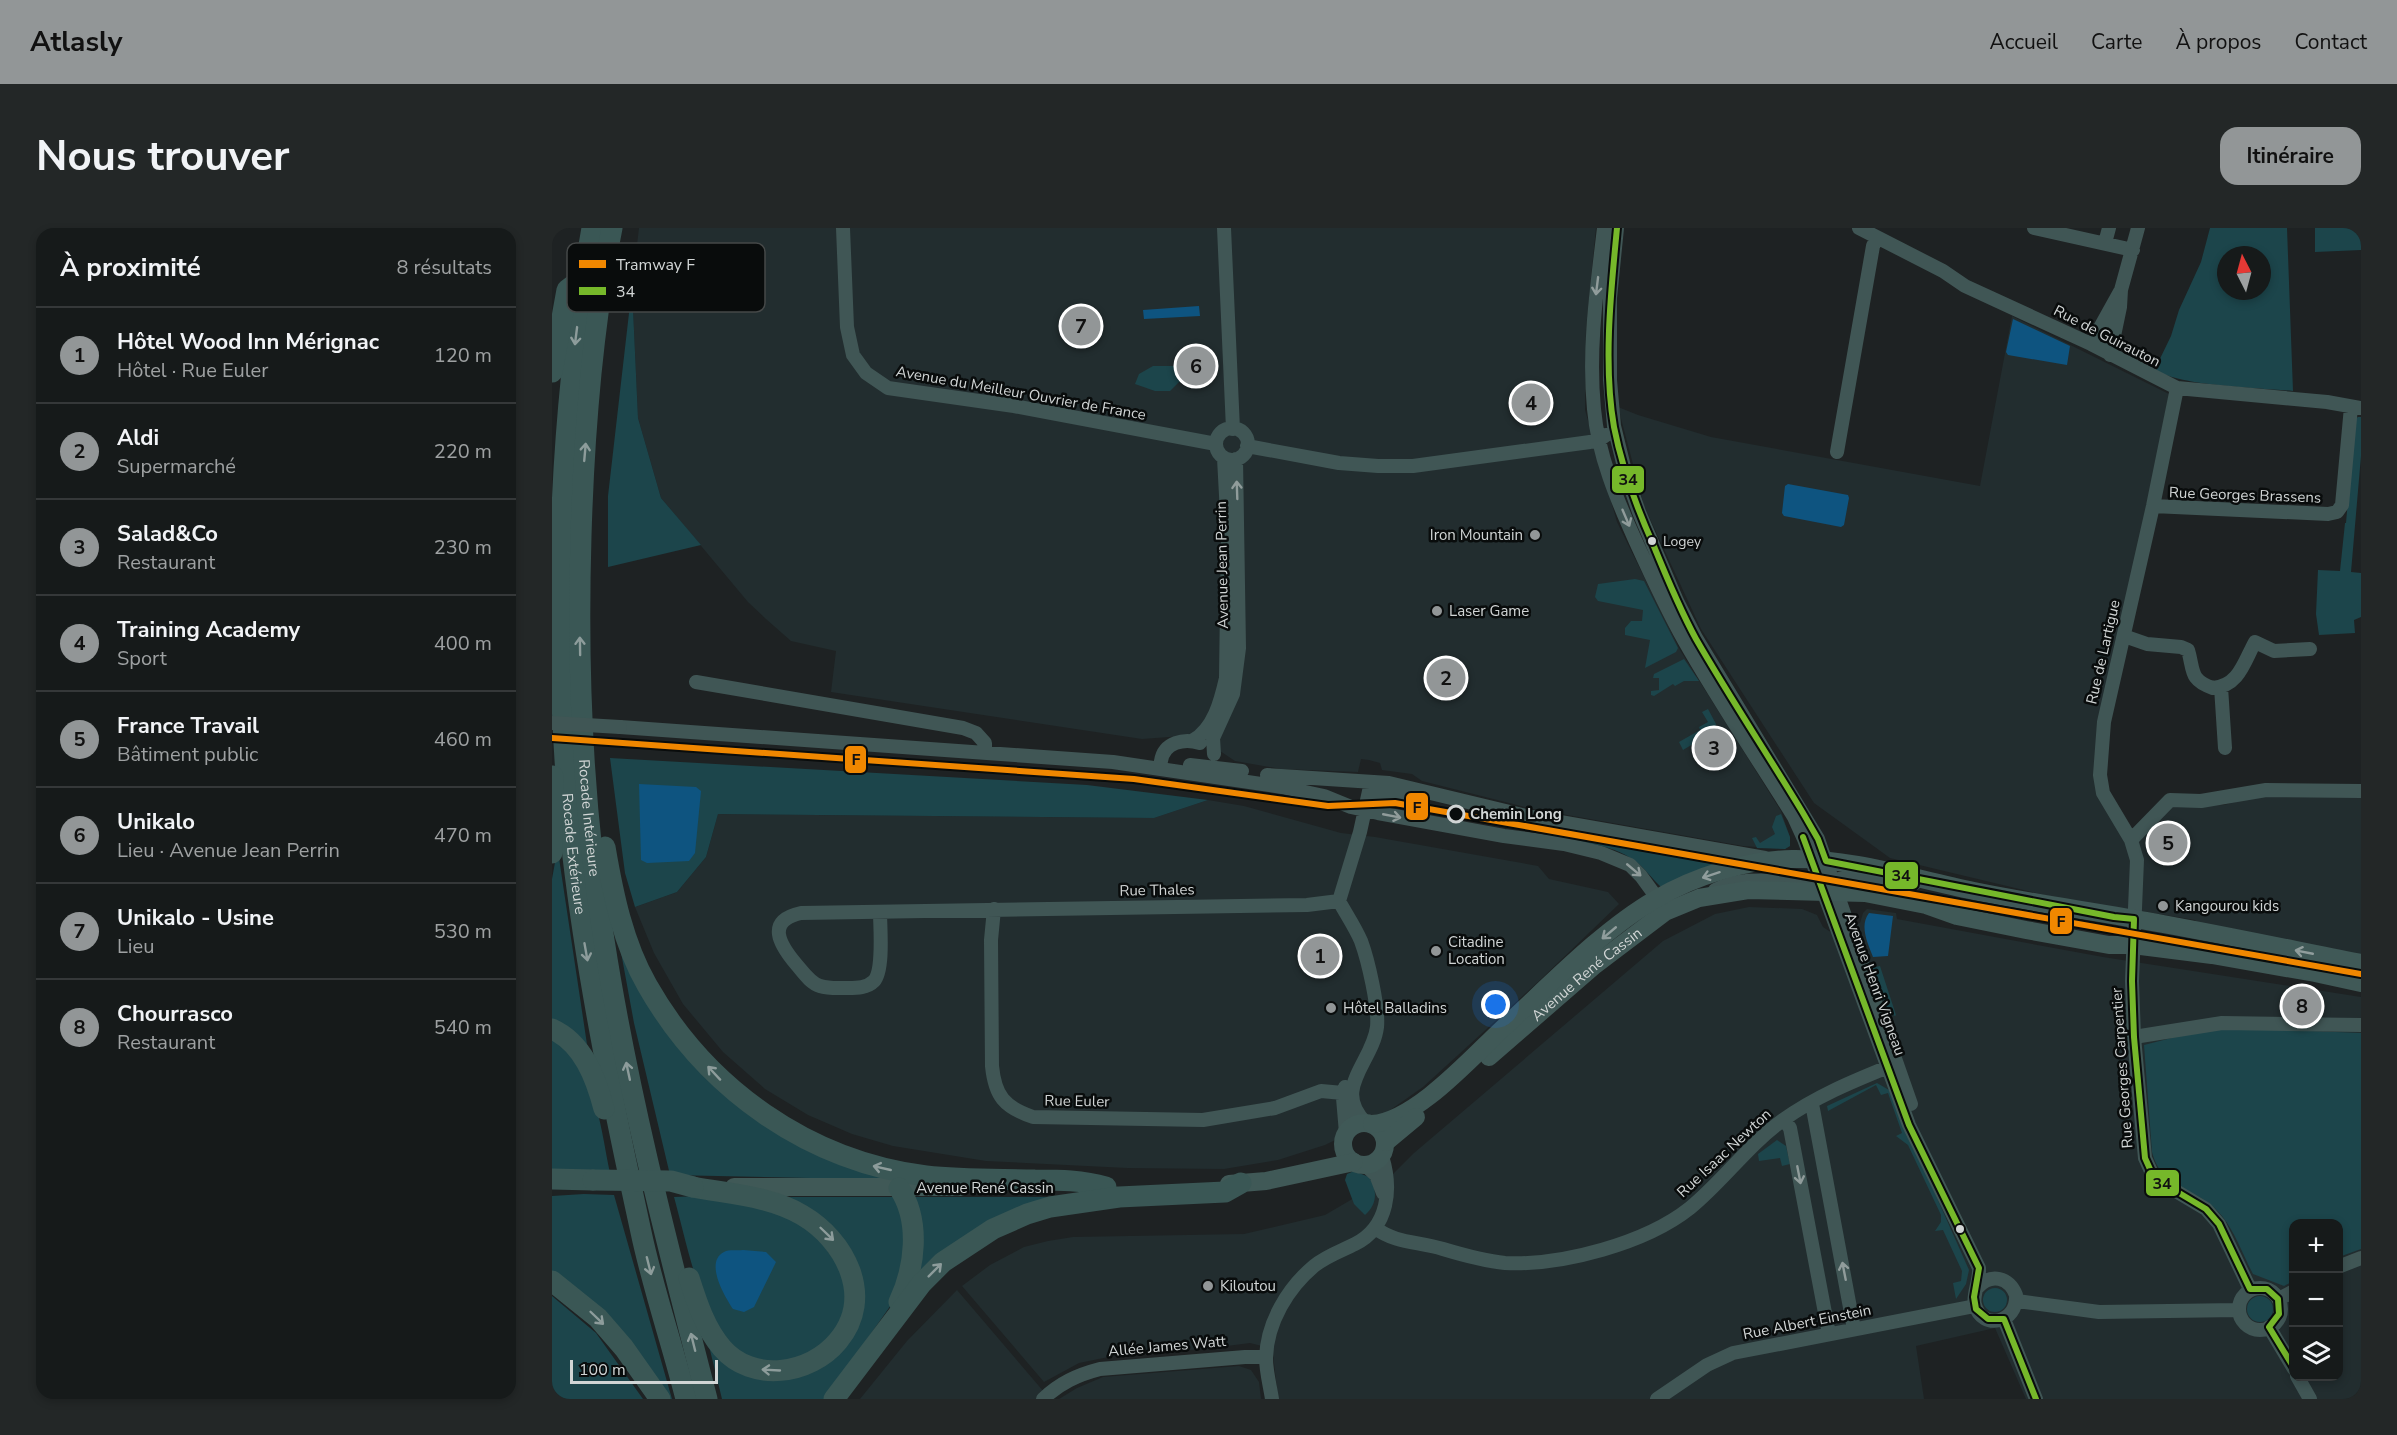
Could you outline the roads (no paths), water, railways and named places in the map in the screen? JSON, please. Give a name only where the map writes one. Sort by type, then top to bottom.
[{"type":"highway","name":"Rocade Extérieure","points":[[589,243],[591,228]]},
{"type":"highway","name":"Rocade Intérieure","points":[[610,243],[612,228]]},
{"type":"highway","points":[[552,372],[567,290]]},
{"type":"highway","name":"Rocade Extérieure","points":[[579,312],[562,479],[558,580],[561,705],[572,855],[600,1035],[641,1234],[686,1399]]},
{"type":"highway","name":"Rocade Intérieure","points":[[599,312],[592,360],[583,476],[579,596],[580,705],[584,765],[603,938],[636,1112],[707,1399]]},
{"type":"highway","points":[[552,677],[558,580]]},
{"type":"highway","points":[[580,705],[592,718],[609,869],[615,902],[632,951],[647,984],[670,1021],[724,1083],[753,1107],[805,1140],[867,1164],[903,1173],[944,1178],[1086,1181],[1106,1187]]},
{"type":"highway","points":[[552,752],[552,854]]},
{"type":"highway","points":[[552,1029],[581,1053],[592,1071],[641,1234]]},
{"type":"highway","points":[[552,1179],[594,1184],[671,1181],[778,1204],[802,1215],[834,1241],[845,1256],[855,1288],[855,1301],[846,1329],[823,1356],[795,1368],[769,1371],[752,1368],[723,1350],[712,1335],[698,1305],[636,1112]]},
{"type":"highway","points":[[834,1399],[922,1283],[943,1262],[993,1230],[1027,1214],[1057,1205],[1119,1197],[1225,1192],[1241,1183]]},
{"type":"highway","points":[[828,1399],[900,1301],[909,1278],[913,1232],[908,1204],[899,1188]]},
{"type":"highway","points":[[552,1281],[598,1318],[624,1348],[660,1399]]},
{"type":"main road","name":"Avenue René Cassin","points":[[1369,1123],[1395,1119],[1413,1108],[1459,1070],[1613,930],[1657,898],[1692,881],[1722,871],[1789,859],[1825,877]]},
{"type":"main road","name":"Avenue René Cassin","points":[[1384,1149],[1603,959],[1648,924],[1681,904],[1699,898],[1825,877]]},
{"type":"main road","points":[[1825,877],[1932,882],[2056,906],[2134,918],[2361,963]]},
{"type":"main road","points":[[1825,877],[1864,893],[1909,902],[1957,916],[2109,945],[2133,945],[2212,955],[2361,983]]},
{"type":"main road","points":[[1957,916],[1996,916],[2111,936],[2121,935],[2134,918]]},
{"type":"main road","points":[[2133,945],[2146,931],[2211,942],[2236,938]]},
{"type":"main road","points":[[1369,1123],[1381,1131],[1384,1149],[1372,1164],[1359,1164],[1345,1153],[1344,1137],[1354,1125],[1369,1123]]},
{"type":"main road","name":"Avenue René Cassin","points":[[1278,1179],[1322,1159],[1344,1137]]},
{"type":"main road","name":"Avenue René Cassin","points":[[693,1187],[1106,1187],[1241,1183],[1278,1179],[1359,1164]]},
{"type":"main road","points":[[552,1188],[594,1184]]},
{"type":"street","name":"Avenue du Meilleur Ouvrier de France","points":[[843,228],[847,327],[853,355],[866,373],[888,388],[1014,406],[1216,444]]},
{"type":"street","points":[[1224,228],[1233,429]]},
{"type":"street","name":"Avenue Henri Vigneau","points":[[1604,228],[1593,332],[1594,410],[1608,474],[1625,518],[1665,605],[1685,642],[1794,817],[1825,877],[1918,1122],[1986,1268],[1999,1279],[2010,1284],[2017,1301]]},
{"type":"street","name":"Avenue Henri Vigneau","points":[[1617,228],[1610,298],[1610,380],[1614,426],[1625,471],[1677,601],[1696,638],[1818,839],[1825,877],[1909,1125],[1979,1268],[1975,1306]]},
{"type":"street","name":"Rue de Guirauton","points":[[1859,228],[1943,271],[1965,286],[2091,344],[2177,388],[2327,402],[2356,408]]},
{"type":"street","points":[[2034,228],[2133,250]]},
{"type":"street","points":[[2105,243],[2109,228]]},
{"type":"street","points":[[2091,344],[2121,290],[2138,228]]},
{"type":"street","points":[[1837,452],[1873,246],[1877,238]]},
{"type":"street","points":[[2110,355],[2120,307],[2121,290]]},
{"type":"street","name":"Rue de Lartigue","points":[[2134,918],[2137,860],[2131,840],[2103,793],[2100,775],[2104,723],[2177,388]]},
{"type":"street","name":"Rue Georges Brassens","points":[[2153,506],[2328,514],[2337,512],[2342,505],[2356,408]]},
{"type":"street","points":[[1247,446],[1340,463],[1401,466],[1599,440],[1614,426]]},
{"type":"street","points":[[1233,429],[1245,436],[1247,446],[1244,454],[1230,459],[1218,452],[1216,444],[1223,431],[1233,429]]},
{"type":"street","name":"Avenue Henri Vigneau","points":[[1599,440],[1610,446],[1617,473],[1640,512]]},
{"type":"street","name":"Avenue Jean Perrin","points":[[1216,761],[1213,738],[1226,711],[1231,674],[1228,532],[1230,459]]},
{"type":"street","points":[[2124,636],[2147,644],[2181,647],[2188,650],[2192,672],[2203,684],[2213,688],[2221,687],[2235,679],[2257,637],[2274,651],[2303,650],[2298,665]]},
{"type":"street","name":"Avenue Jean Perrin","points":[[1165,766],[1162,754],[1171,745],[1181,741],[1192,741],[1208,727],[1231,674]]},
{"type":"street","points":[[696,682],[963,728],[976,733],[985,743],[985,752]]},
{"type":"street","points":[[2221,687],[2225,748]]},
{"type":"street","points":[[552,723],[1165,766],[1216,761],[1283,777],[1403,786],[1526,816],[1749,856],[1789,859]]},
{"type":"street","points":[[1192,741],[1201,744],[1216,761]]},
{"type":"street","points":[[1202,776],[1210,774],[1216,761]]},
{"type":"street","points":[[1165,766],[1202,776],[1282,787],[1366,808],[1504,836],[1564,844],[1601,853],[1630,866],[1641,876],[1657,898],[1666,903],[1681,904]]},
{"type":"street","points":[[1282,787],[1304,786],[1351,790],[1371,782]]},
{"type":"street","points":[[1369,1123],[1353,1106],[1352,1092],[1377,1026],[1376,1005],[1363,947],[1339,901],[1366,808],[1371,782]]},
{"type":"street","points":[[2131,840],[2169,800],[2201,801],[2266,790],[2361,791]]},
{"type":"street","points":[[1366,808],[1378,796],[1388,792],[1455,804],[1489,807]]},
{"type":"street","name":"Rue Thales","points":[[880,912],[879,967],[875,980],[863,987],[828,987],[811,981],[782,948],[778,937],[784,921],[796,914],[994,909],[1307,905],[1339,901]]},
{"type":"street","name":"Rue Euler","points":[[994,909],[991,940],[992,1066],[994,1083],[999,1096],[1010,1107],[1033,1117],[1203,1120],[1273,1109],[1321,1091],[1343,1093]]},
{"type":"street","name":"Rue Georges Carpentier","points":[[2134,918],[2134,1037],[2145,1158],[2154,1178],[2206,1209],[2212,1216],[2250,1289]]},
{"type":"street","points":[[2134,1037],[2222,1023],[2361,1025]]},
{"type":"street","points":[[1344,1137],[1343,1093],[1350,1074],[1368,1054]]},
{"type":"street","name":"Rue Isaac Newton","points":[[1375,1227],[1395,1240],[1421,1243],[1471,1257],[1504,1263],[1558,1260],[1592,1252],[1657,1228],[1680,1215],[1701,1198],[1768,1132],[1784,1120],[1843,1085],[1888,1067]]},
{"type":"street","points":[[1810,1103],[1813,1108],[1830,1195],[1854,1329]]},
{"type":"street","points":[[1784,1120],[1790,1128],[1829,1334]]},
{"type":"street","points":[[1272,1399],[1266,1357],[1275,1320],[1289,1293],[1320,1262],[1356,1244],[1375,1227],[1388,1191],[1384,1149]]},
{"type":"street","points":[[1359,1164],[1379,1180],[1384,1198],[1383,1210]]},
{"type":"street","points":[[1804,1200],[1830,1195]]},
{"type":"street","points":[[1809,1224],[1834,1219]]},
{"type":"street","points":[[2343,1265],[2361,1258]]},
{"type":"street","points":[[1978,1287],[1987,1280],[1999,1279]]},
{"type":"street","points":[[2250,1289],[2271,1290],[2279,1299],[2280,1313],[2269,1328],[2261,1330],[2250,1327],[2240,1317],[2238,1310],[2240,1300],[2250,1289]]},
{"type":"street","points":[[2279,1299],[2289,1294]]},
{"type":"street","points":[[1975,1306],[1983,1317],[1990,1320],[2004,1319],[2013,1312],[2017,1301],[2099,1312],[2238,1310]]},
{"type":"street","name":"Rue Albert Einstein","points":[[1657,1399],[1707,1365],[1733,1353],[1975,1306]]},
{"type":"street","points":[[2004,1319],[2036,1399]]},
{"type":"street","points":[[2269,1328],[2289,1361]]},
{"type":"street","name":"Allée James Watt","points":[[1043,1399],[1057,1386],[1079,1374],[1100,1369],[1266,1357]]},
{"type":"street","points":[[2299,1381],[2310,1399]]},
{"type":"water","points":[[1199,306],[1200,316],[1144,319],[1143,310]]},
{"type":"water","points":[[2013,319],[2070,346],[2067,365],[2008,355],[2006,352]]},
{"type":"water","points":[[1788,484],[1848,495],[1844,525],[1841,527],[1784,516],[1782,513],[1785,486]]},
{"type":"water","points":[[639,784],[696,787],[701,791],[695,853],[689,861],[647,863],[641,860]]},
{"type":"water","points":[[1869,913],[1893,916],[1888,956],[1873,957],[1865,929]]},
{"type":"water","points":[[743,1250],[766,1252],[776,1262],[754,1307],[744,1312],[733,1309],[721,1288],[716,1271],[718,1257],[724,1252]]},
{"type":"tram line","name":"F","points":[[552,738],[1134,779],[1328,806],[1395,803],[2361,974]]},
{"type":"place","name":"Unikalo - Usine","points":[[1081,326]]},
{"type":"place","name":"Unikalo","points":[[1196,366]]},
{"type":"place","name":"Training Academy","points":[[1531,403]]},
{"type":"place","name":"Iron Mountain","points":[[1535,535]]},
{"type":"place","name":"Logey","points":[[1652,541]]},
{"type":"place","name":"Laser Game","points":[[1437,611]]},
{"type":"place","name":"Aldi","points":[[1446,678]]},
{"type":"place","name":"Salad&Co","points":[[1714,748]]},
{"type":"place","name":"Chemin Long","points":[[1456,814]]},
{"type":"place","name":"France Travail","points":[[2168,843]]},
{"type":"place","name":"Kangourou kids","points":[[2163,906]]},
{"type":"place","name":"Citadine Location","points":[[1436,951]]},
{"type":"place","name":"Hôtel Wood Inn Mérignac","points":[[1320,956]]},
{"type":"place","name":"Chourrasco","points":[[2302,1006]]},
{"type":"place","name":"Hôtel Balladins","points":[[1331,1008]]},
{"type":"place","name":"Kiloutou","points":[[1208,1286]]}]
